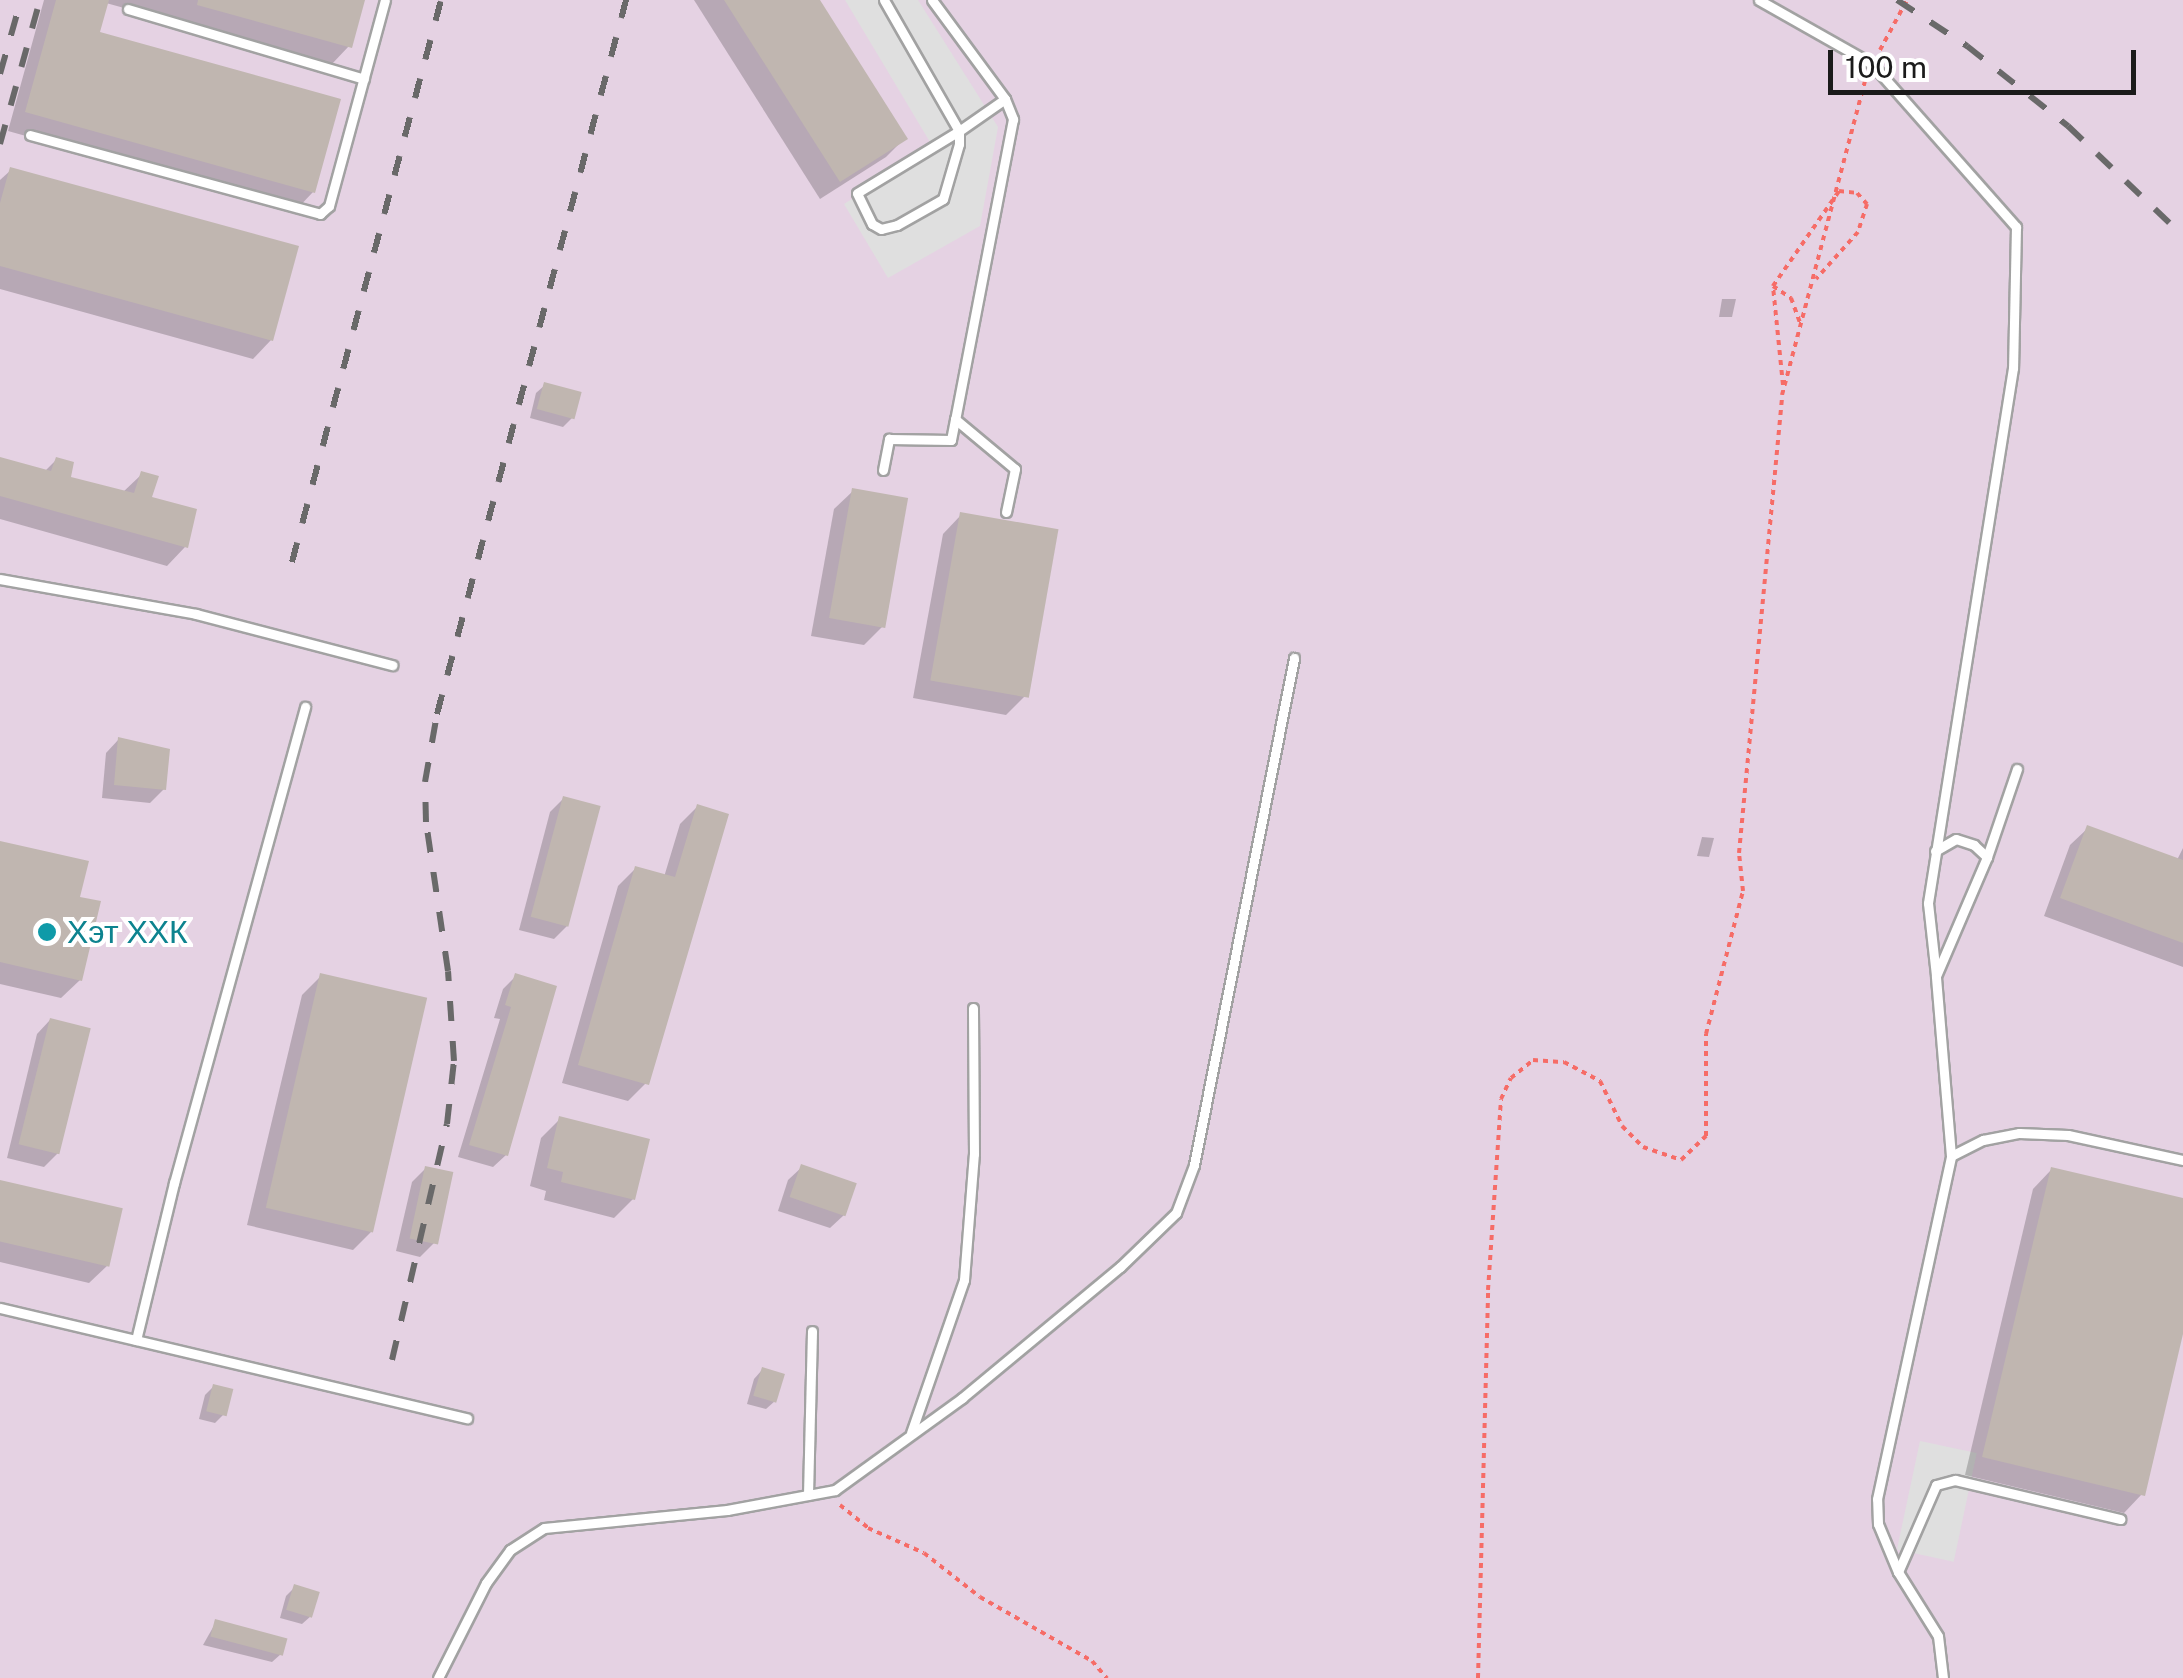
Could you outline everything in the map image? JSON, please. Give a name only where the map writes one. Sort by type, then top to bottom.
[{"type":"lane","points":[[30,135],[320,214],[328,206],[385,0]]},
{"type":"lane","points":[[884,0],[959,130],[953,175],[944,198],[897,226],[882,229],[872,224],[856,193],[959,130],[1004,99]]},
{"type":"lane","points":[[883,470],[890,439],[951,440],[1013,119],[1004,99],[932,0]]},
{"type":"lane","points":[[1759,0],[1872,64],[2016,227],[2012,368],[1928,903],[1950,1156],[1876,1499],[1878,1524],[1898,1572],[1938,1636],[1945,1662],[1943,1678]]},
{"type":"lane","points":[[128,9],[364,79]]},
{"type":"lane","points":[[955,419],[1015,469],[1006,512]]},
{"type":"lane","points":[[0,579],[196,614],[392,665]]},
{"type":"lane","points":[[438,1678],[486,1582],[510,1550],[544,1528],[728,1510],[835,1490],[1120,1267],[1176,1213],[1194,1164],[1294,658]]},
{"type":"lane","points":[[136,1340],[174,1183],[305,707]]},
{"type":"lane","points":[[1936,976],[1987,857],[2017,769]]},
{"type":"lane","points":[[1935,851],[1956,840],[1974,845],[1987,857]]},
{"type":"lane","points":[[910,1435],[964,1280],[974,1154],[973,1008]]},
{"type":"lane","points":[[1950,1156],[1983,1140],[2019,1133],[2068,1135],[2183,1160]]},
{"type":"lane","points":[[0,1308],[467,1418]]},
{"type":"lane","points":[[808,1494],[812,1331]]},
{"type":"lane","points":[[1898,1572],[1936,1485],[1955,1480],[2120,1519]]},
{"type":"path","points":[[1478,1678],[1488,1290],[1501,1100],[1511,1078],[1533,1060],[1564,1062],[1600,1081],[1622,1126],[1643,1147],[1681,1160],[1706,1136],[1706,1034],[1742,891],[1739,854],[1784,388],[1872,64],[1906,0]]},
{"type":"path","points":[[1813,283],[1858,232],[1867,204],[1857,192],[1839,191]]},
{"type":"path","points":[[1784,388],[1774,286],[1839,191]]},
{"type":"path","points":[[1774,286],[1790,298],[1801,326]]},
{"type":"path","points":[[822,1492],[868,1528],[924,1553],[980,1597],[1092,1661],[1107,1678]]},
{"type":"shaded area","points":[[0,0],[2183,0],[2183,1678],[0,1678]]},
{"type":"shaded area","points":[[845,0],[918,0],[998,127],[980,226],[888,278],[844,204],[933,147]]},
{"type":"shaded area","points":[[1920,1441],[1977,1453],[1954,1562],[1897,1550]]},
{"type":"building","points":[[56,0],[109,0],[100,32],[341,99],[315,193],[25,112]]},
{"type":"building","points":[[198,0],[365,0],[352,48],[197,5]]},
{"type":"building","points":[[724,0],[820,0],[908,139],[840,182]]},
{"type":"building","points":[[10,167],[299,246],[273,341],[0,266],[0,203]]},
{"type":"building","points":[[544,382],[582,392],[574,419],[537,409]]},
{"type":"building","points":[[0,457],[51,471],[56,457],[74,462],[71,477],[134,493],[141,471],[159,476],[152,497],[197,509],[188,548],[0,496]]},
{"type":"building","points":[[852,488],[908,498],[885,628],[829,618]]},
{"type":"building","points":[[960,512],[1058,529],[1029,698],[930,680]]},
{"type":"building","points":[[118,737],[170,749],[166,790],[114,785]]},
{"type":"building","points":[[563,796],[601,806],[568,927],[531,917]]},
{"type":"building","points":[[697,804],[729,814],[649,1085],[578,1065],[635,866],[675,877]]},
{"type":"building","points":[[2087,825],[2183,860],[2183,943],[2060,898]]},
{"type":"building","name":"Хэт ХХК","points":[[0,841],[89,861],[80,897],[101,901],[82,981],[0,962]]},
{"type":"building","points":[[320,973],[427,998],[373,1233],[266,1208]]},
{"type":"building","points":[[515,973],[557,986],[508,1156],[469,1145],[511,1007],[505,1005]]},
{"type":"building","points":[[50,1018],[91,1028],[59,1154],[19,1144]]},
{"type":"building","points":[[559,1116],[650,1139],[635,1200],[561,1182],[563,1172],[547,1168]]},
{"type":"building","points":[[801,1164],[857,1183],[845,1216],[790,1197]]},
{"type":"building","points":[[425,1166],[453,1172],[438,1244],[410,1238]]},
{"type":"building","points":[[2051,1167],[2183,1198],[2183,1334],[2145,1496],[1982,1457]]},
{"type":"building","points":[[0,1180],[123,1208],[109,1267],[0,1242]]},
{"type":"building","points":[[762,1367],[785,1374],[776,1403],[753,1396]]},
{"type":"building","points":[[213,1384],[233,1389],[227,1416],[206,1411]]},
{"type":"building","points":[[294,1584],[320,1592],[312,1618],[286,1610]]},
{"type":"building","points":[[215,1619],[287,1638],[283,1656],[210,1636]]},
{"type":"railway","points":[[0,74],[21,0]]},
{"type":"railway","points":[[0,144],[40,0]]},
{"type":"railway","points":[[292,562],[441,0]]},
{"type":"railway","points":[[392,1360],[447,1124],[454,1061],[448,971],[426,822],[425,782],[437,714],[626,0]]},
{"type":"railway","points":[[1897,0],[1967,46],[2068,126],[2183,236]]},
{"type":"place","name":"Хэт ХХК","points":[[47,932]]}]
